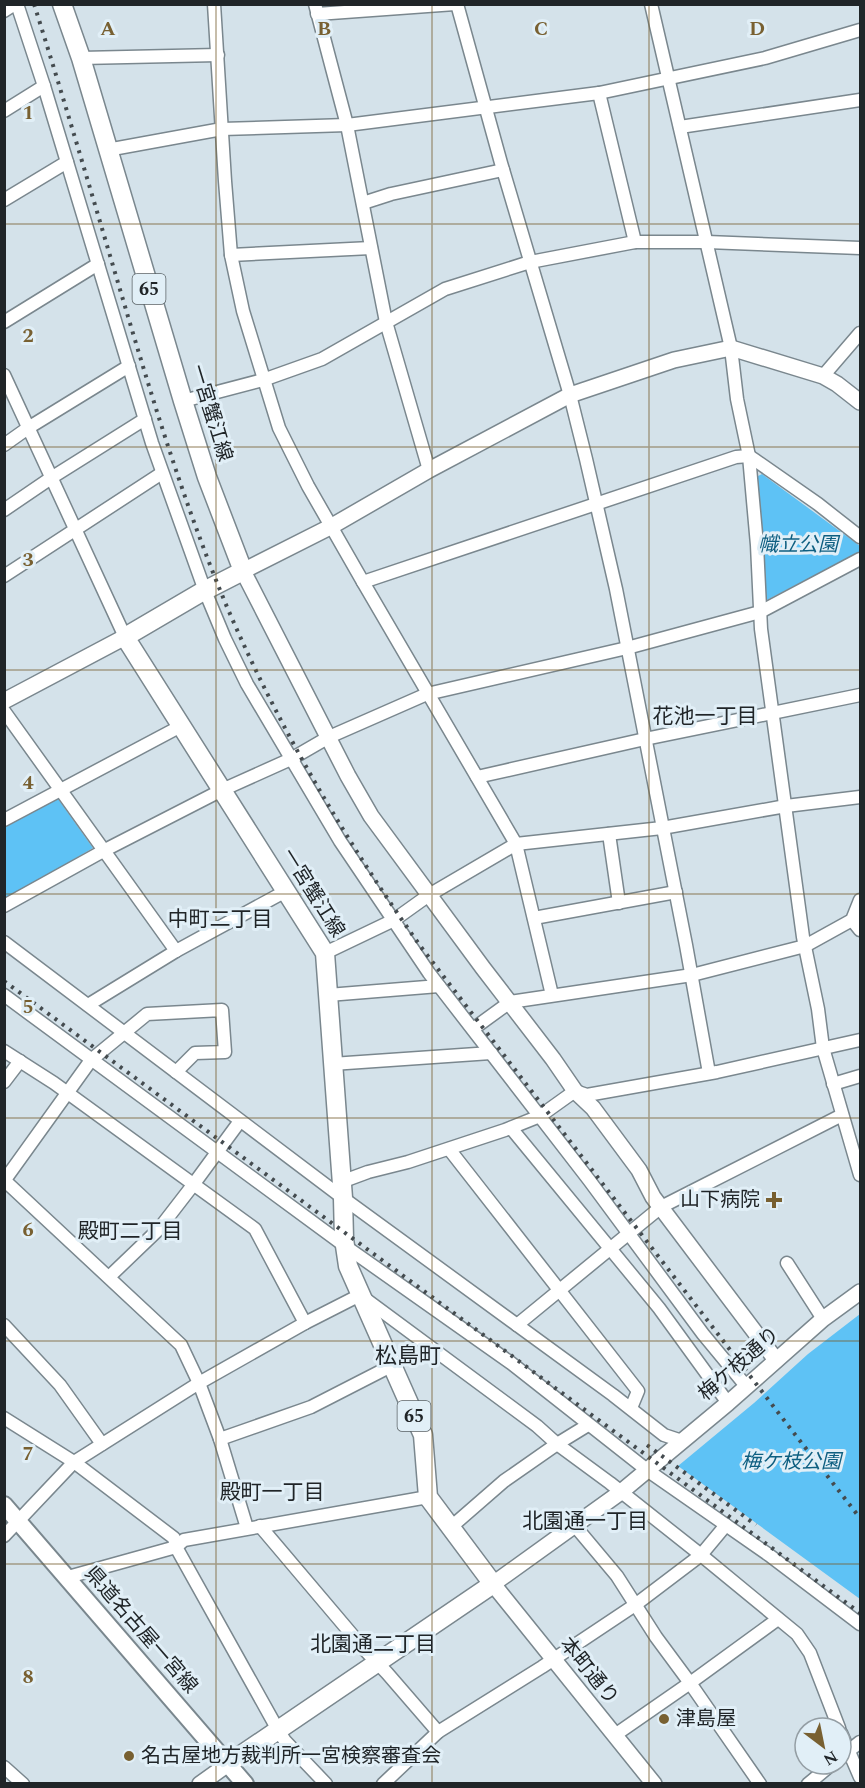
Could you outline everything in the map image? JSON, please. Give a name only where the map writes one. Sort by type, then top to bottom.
[{"type":"main road","name":"一宮蟹江線","points":[[62,4],[81,58],[207,477],[243,571]]},
{"type":"main road","points":[[125,637],[243,571]]},
{"type":"main road","name":"一宮蟹江線","points":[[125,637],[325,953],[348,1266],[423,1435],[428,1497]]},
{"type":"main road","points":[[228,1764],[492,1584],[428,1497]]},
{"type":"main road","name":"県道名古屋一宮線","points":[[4,1505],[245,1784]]},
{"type":"street","points":[[4,11],[16,4],[44,86],[162,473],[205,591],[247,684],[340,841],[439,986],[540,1116],[703,1334],[746,1386]]},
{"type":"street","points":[[214,4],[231,255],[243,312],[279,429],[308,486],[516,844],[552,995]]},
{"type":"street","points":[[429,470],[386,322],[348,125],[316,9],[456,4],[570,395],[596,504],[616,589],[709,1073]]},
{"type":"street","points":[[651,4],[731,348],[737,399],[748,456],[757,545],[760,612],[805,946],[818,1009],[823,1048],[842,1115],[856,1142],[861,1175]]},
{"type":"street","points":[[107,150],[222,129],[348,125],[599,93],[765,58],[861,30]]},
{"type":"street","points":[[81,58],[218,55]]},
{"type":"street","points":[[4,111],[44,86]]},
{"type":"street","points":[[599,93],[634,242]]},
{"type":"street","points":[[680,127],[861,100]]},
{"type":"street","points":[[4,200],[67,162]]},
{"type":"street","points":[[363,203],[392,194],[503,170]]},
{"type":"street","points":[[183,401],[263,380],[322,359],[445,289],[530,262],[634,242],[707,242],[861,248]]},
{"type":"street","points":[[231,255],[371,248]]},
{"type":"street","points":[[4,322],[98,264]]},
{"type":"street","points":[[823,376],[861,333]]},
{"type":"street","points":[[776,1360],[653,1197],[639,1170],[593,1108],[575,1091],[371,816],[243,571],[332,526],[429,470],[570,395],[674,360],[731,348],[823,376],[861,402]]},
{"type":"street","points":[[4,445],[129,366]]},
{"type":"street","points":[[4,375],[125,637],[4,701]]},
{"type":"street","points":[[4,510],[145,419]]},
{"type":"street","points":[[363,582],[736,457],[748,456],[861,537]]},
{"type":"street","points":[[4,576],[162,473]]},
{"type":"street","points":[[4,906],[105,850],[222,790],[291,759],[329,737],[427,694],[627,648],[760,612],[861,559]]},
{"type":"street","points":[[477,777],[645,739],[861,695]]},
{"type":"street","points":[[4,711],[176,951]]},
{"type":"street","points":[[4,820],[181,726]]},
{"type":"street","points":[[325,953],[394,921],[429,895],[516,844],[662,828],[861,797]]},
{"type":"street","points":[[609,834],[619,903]]},
{"type":"street","points":[[88,1005],[176,951],[286,891]]},
{"type":"street","points":[[534,918],[676,892]]},
{"type":"street","points":[[473,1029],[510,1002],[650,983],[692,975],[805,946],[852,920],[861,900]]},
{"type":"street","points":[[852,920],[861,930]]},
{"type":"street","points":[[4,942],[240,1121],[342,1190],[517,1325],[631,1408],[664,1436],[682,1442]]},
{"type":"street","points":[[328,994],[439,986]]},
{"type":"street","points":[[4,995],[345,1246],[511,1363],[647,1470],[769,1555],[861,1624]]},
{"type":"street","points":[[176,1072],[195,1053],[225,1052],[222,1010],[147,1014],[124,1032],[91,1060],[5,1180],[181,1344],[199,1383],[220,1439],[247,1528]]},
{"type":"street","points":[[575,1091],[587,1095],[709,1073],[861,1040]]},
{"type":"street","points":[[4,1051],[67,1092],[255,1229],[305,1323]]},
{"type":"street","points":[[332,1064],[491,1053]]},
{"type":"street","points":[[4,1082],[20,1061]]},
{"type":"street","points":[[833,1084],[861,1076]]},
{"type":"street","points":[[342,1190],[368,1172],[448,1149],[540,1116],[575,1091]]},
{"type":"street","points":[[517,1325],[661,1206],[842,1115]]},
{"type":"street","points":[[109,1277],[159,1229],[240,1121]]},
{"type":"street","points":[[511,1128],[658,1308],[728,1403]]},
{"type":"street","points":[[448,1149],[638,1391],[631,1408]]},
{"type":"street","points":[[787,1263],[823,1319]]},
{"type":"street","name":"梅ケ枝通り","points":[[492,1584],[621,1492],[728,1403],[823,1319],[861,1292]]},
{"type":"street","points":[[4,1536],[74,1462],[199,1383],[305,1323],[360,1295],[537,1426],[797,1634],[810,1653],[834,1716]]},
{"type":"street","points":[[4,1325],[60,1385],[102,1444]]},
{"type":"street","points":[[220,1439],[311,1407],[391,1366]]},
{"type":"street","points":[[4,1418],[74,1462],[174,1538],[176,1547],[278,1730],[285,1741],[326,1784]]},
{"type":"street","points":[[450,1528],[504,1481],[588,1425]]},
{"type":"street","points":[[68,1577],[176,1547],[184,1540],[428,1497]]},
{"type":"street","points":[[383,1784],[438,1732],[635,1605],[701,1555],[726,1525]]},
{"type":"street","points":[[261,1526],[376,1663],[438,1732]]},
{"type":"street","points":[[575,1526],[617,1576],[760,1784]]},
{"type":"street","name":"本町通り","points":[[492,1584],[654,1784]]},
{"type":"street","points":[[615,1734],[778,1619]]},
{"type":"street","points":[[857,1762],[861,1777]]},
{"type":"street","points":[[200,1784],[228,1764]]},
{"type":"street","points":[[4,1767],[23,1784]]},
{"type":"green space","name":"幟立公園","points":[[762,474],[860,546],[860,552],[765,601],[756,483],[758,476]]},
{"type":"green space","points":[[56,796],[93,848],[5,900],[5,822]]},
{"type":"green space","name":"梅ケ枝公園","points":[[860,1314],[860,1599],[678,1466],[754,1403],[808,1354]]},
{"type":"railway","points":[[34,4],[151,393],[186,501],[227,607],[291,740],[366,866],[421,947],[860,1518]]},
{"type":"railway","points":[[4,981],[860,1613]]},
{"type":"railway","points":[[647,1445],[756,1525]]},
{"type":"place","name":"山下病院","points":[[774,1200]]},
{"type":"place","name":"津島屋","points":[[664,1719]]},
{"type":"place","name":"名古屋地方裁判所一宮検察審査会","points":[[129,1756]]},
{"type":"district","name":"花池一丁目","points":[[705,717]]},
{"type":"district","name":"中町二丁目","points":[[220,920]]},
{"type":"district","name":"殿町二丁目","points":[[130,1232]]},
{"type":"district","name":"松島町","points":[[408,1356]]},
{"type":"district","name":"殿町一丁目","points":[[272,1493]]},
{"type":"district","name":"北園通一丁目","points":[[585,1522]]},
{"type":"district","name":"北園通二丁目","points":[[373,1645]]}]
